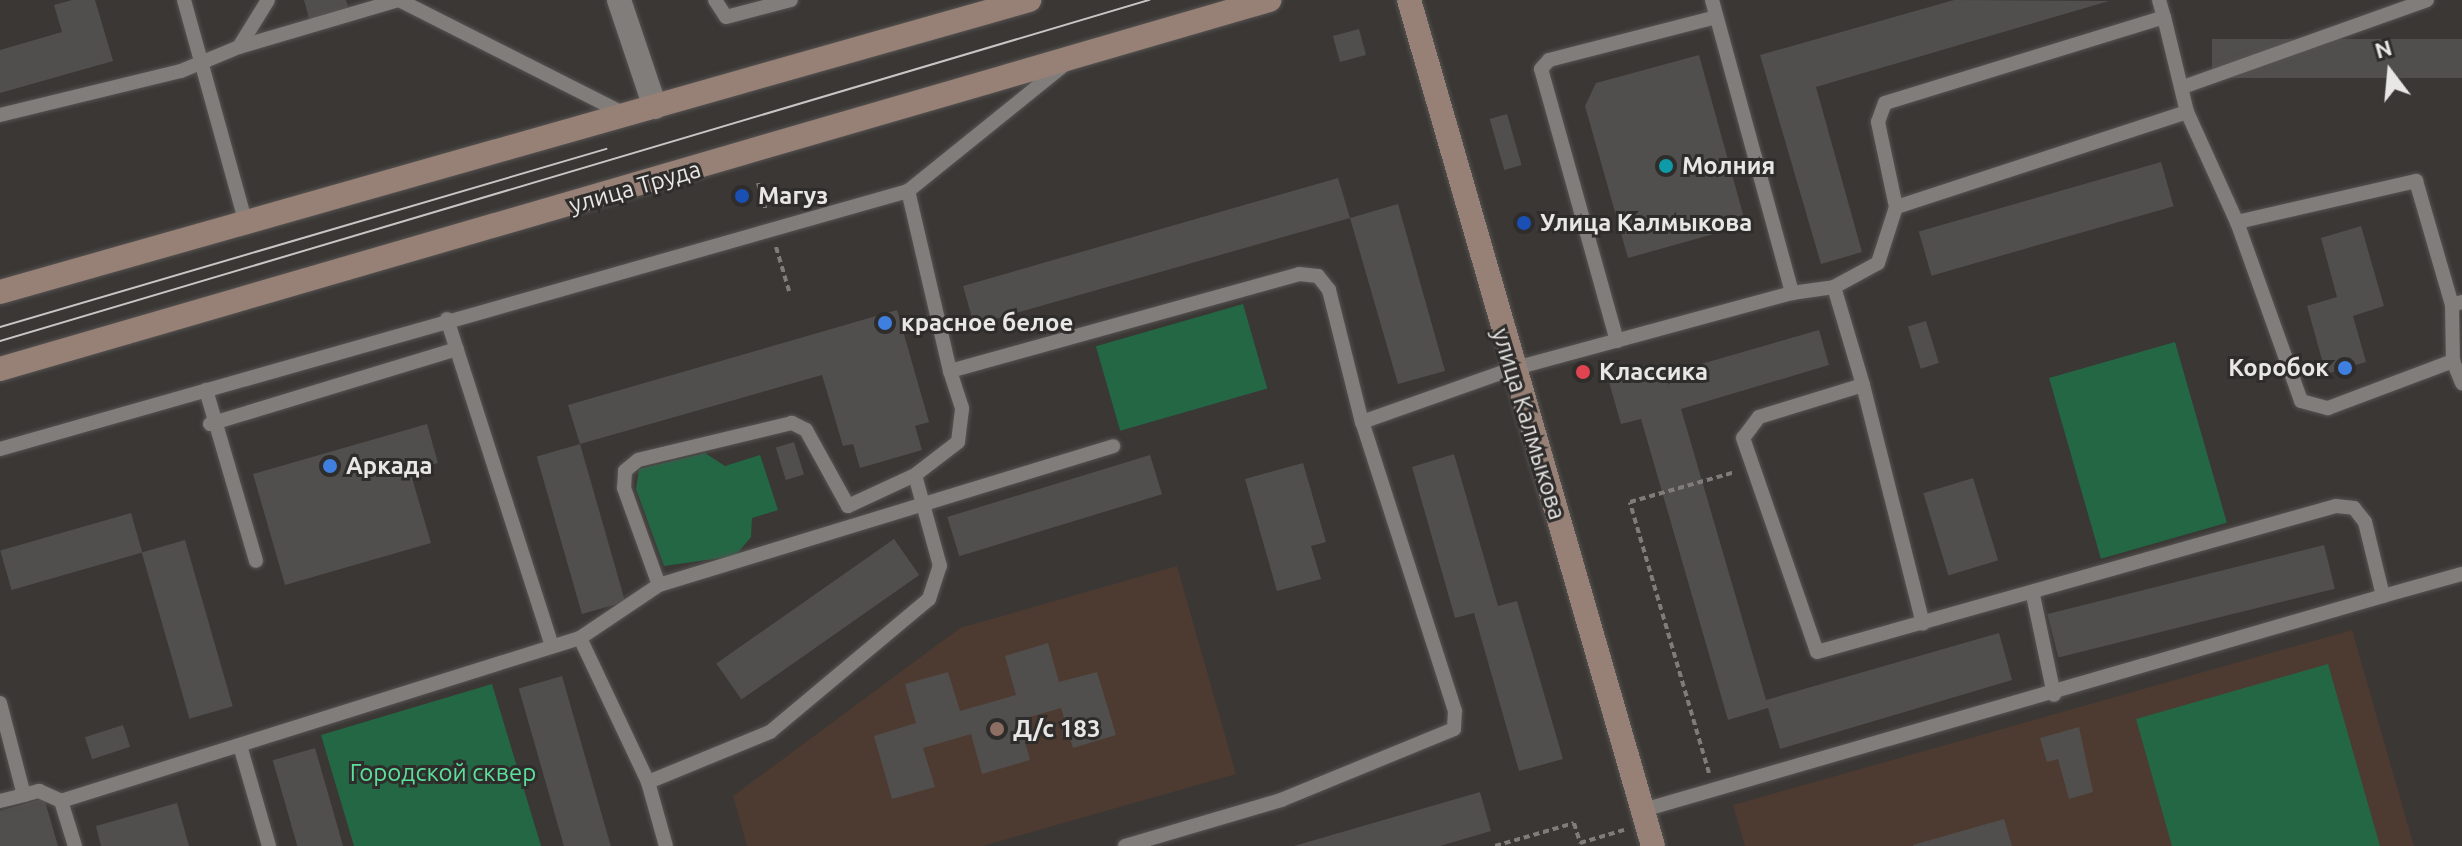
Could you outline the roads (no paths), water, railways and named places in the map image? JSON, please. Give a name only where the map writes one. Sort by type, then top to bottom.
[{"type":"main road","points":[[0,292],[1029,0]]},
{"type":"main road","name":"улица Труда","points":[[0,369],[1065,65],[1269,0]]},
{"type":"main road","name":"улица Калмыкова","points":[[1409,0],[1512,369],[1648,827]]},
{"type":"street","points":[[619,0],[655,107]]},
{"type":"lane","points":[[184,0],[246,223]]},
{"type":"lane","points":[[239,47],[268,0]]},
{"type":"lane","points":[[0,115],[200,65],[239,47],[399,0],[627,115]]},
{"type":"lane","points":[[715,0],[726,17],[791,0]]},
{"type":"lane","points":[[1712,0],[1792,293]]},
{"type":"lane","points":[[2159,0],[2187,112],[2237,222],[2296,392],[2309,407],[2328,408],[2453,361]]},
{"type":"lane","points":[[2183,87],[2427,0]]},
{"type":"lane","points":[[1617,341],[1541,69],[1549,60],[1716,17]]},
{"type":"lane","points":[[1362,422],[1512,369],[1792,293],[1834,287],[1878,263],[1896,207],[1878,122],[1885,103],[2164,17]]},
{"type":"lane","points":[[0,449],[447,319],[908,191],[1065,65]]},
{"type":"lane","points":[[1896,207],[2187,112]]},
{"type":"lane","points":[[2237,222],[2416,181],[2457,304],[2453,361],[2462,383]]},
{"type":"lane","points":[[820,534],[848,506],[915,475],[958,442],[962,408],[950,371],[908,191]]},
{"type":"lane","points":[[950,371],[1309,273],[1329,290],[1362,422],[1455,711],[1454,729],[1281,800],[1125,846]]},
{"type":"lane","points":[[1834,287],[1863,385],[1923,624]]},
{"type":"lane","points":[[447,319],[552,647]]},
{"type":"lane","points":[[210,424],[457,349]]},
{"type":"lane","points":[[1863,385],[1751,422],[1743,438],[1811,647],[1832,653],[1923,624],[2345,506],[2365,522],[2383,596]]},
{"type":"lane","points":[[206,390],[210,424],[256,561]]},
{"type":"lane","points":[[659,585],[624,488],[625,471],[638,460],[792,423],[806,430],[848,506]]},
{"type":"lane","points":[[0,801],[39,791],[61,801],[241,749],[580,638],[659,585],[922,501],[1113,446]]},
{"type":"lane","points":[[648,782],[770,732],[929,599],[940,566],[915,475]]},
{"type":"lane","points":[[1648,827],[1714,790],[2054,695],[2462,574]]},
{"type":"lane","points":[[2033,595],[2054,695]]},
{"type":"lane","points":[[580,638],[648,782],[666,846]]},
{"type":"lane","points":[[0,703],[24,795]]},
{"type":"lane","points":[[241,749],[269,846]]},
{"type":"lane","points":[[61,801],[75,846]]},
{"type":"tram line","points":[[0,341],[1149,0]]},
{"type":"tram line","points":[[0,327],[606,149]]},
{"type":"place","name":"Молния","points":[[1666,166]]},
{"type":"place","name":"Магуз","points":[[742,196]]},
{"type":"place","name":"Улица Калмыкова","points":[[1524,223]]},
{"type":"place","name":"красное белое","points":[[885,323]]},
{"type":"place","name":"Коробок","points":[[2345,368]]},
{"type":"place","name":"Классика","points":[[1583,372]]},
{"type":"place","name":"Аркада","points":[[330,466]]},
{"type":"place","name":"Д/с 183","points":[[997,729]]},
{"type":"park label","name":"Городской сквер","points":[[443,773]]}]
